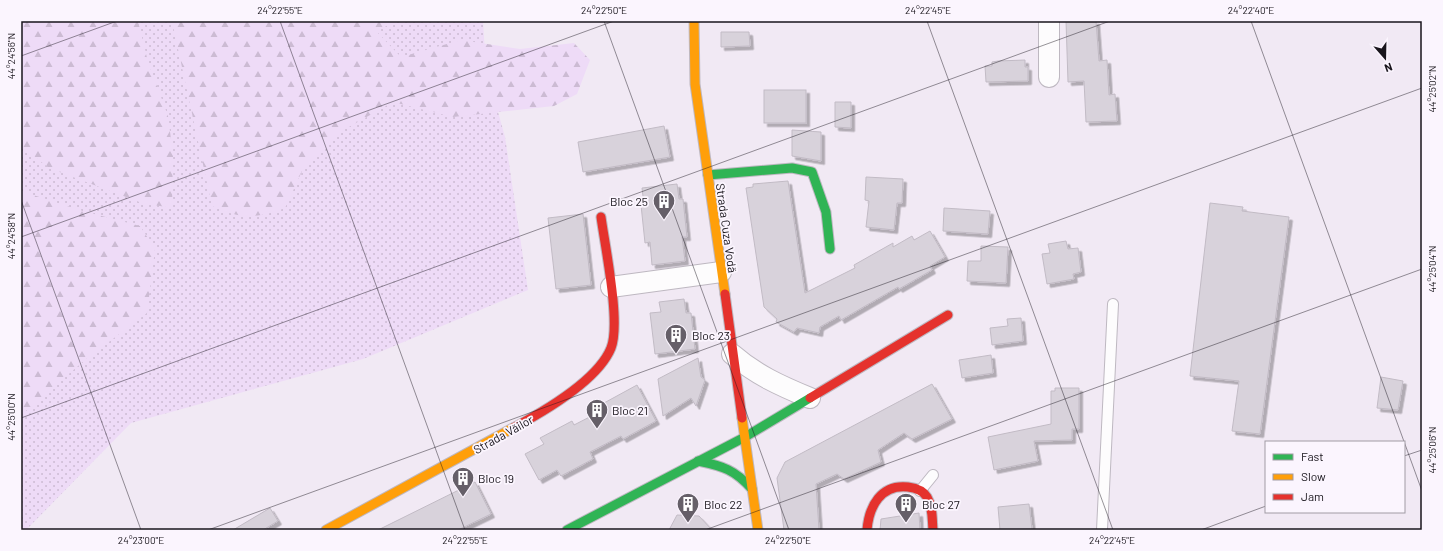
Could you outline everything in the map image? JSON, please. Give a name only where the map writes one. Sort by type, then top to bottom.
[{"type":"street","name":"Strada Cuza Vodă","points":[[694,21],[695,84],[758,530]]},
{"type":"street","points":[[1049,21],[1049,77]]},
{"type":"street","points":[[708,175],[792,168],[812,172],[826,212],[830,249]]},
{"type":"street","name":"Strada Văilor","points":[[326,530],[532,418],[572,392],[594,372],[611,348],[615,328],[601,217]]},
{"type":"street","points":[[611,287],[721,272]]},
{"type":"street","points":[[567,530],[745,437],[948,315]]},
{"type":"street","points":[[732,354],[748,368],[766,379],[810,398]]},
{"type":"street","points":[[698,461],[726,467],[740,474],[752,489]]},
{"type":"street","points":[[867,530],[871,507],[879,495],[890,489],[898,487],[918,489],[930,502],[933,530]]},
{"type":"lane","points":[[1102,530],[1113,304]]},
{"type":"lane","points":[[920,491],[933,475]]},
{"type":"green space","points":[[21,21],[483,21],[486,69],[505,137],[528,290],[363,359],[131,423],[26,530],[21,530]]},
{"type":"green space","points":[[21,21],[138,21],[148,62],[168,116],[173,155],[172,208],[142,203],[49,168],[21,146]]},
{"type":"green space","points":[[172,21],[397,21],[376,31],[401,57],[461,40],[520,49],[574,43],[590,60],[577,94],[554,106],[453,117],[393,102],[340,132],[303,169],[285,208],[257,216],[248,216],[231,213],[212,206]]},
{"type":"green space","points":[[21,191],[79,210],[140,226],[155,249],[147,313],[85,360],[21,415]]},
{"type":"building","points":[[1066,21],[1096,21],[1099,61],[1107,60],[1109,95],[1115,94],[1117,121],[1086,122],[1084,81],[1068,82]]},
{"type":"building","points":[[721,32],[749,32],[750,46],[721,47]]},
{"type":"building","points":[[1025,60],[1025,67],[1028,67],[1028,81],[986,82],[985,66],[992,66],[992,62]]},
{"type":"building","points":[[764,90],[806,90],[806,123],[764,123]]},
{"type":"building","points":[[835,102],[851,102],[851,128],[835,127]]},
{"type":"building","points":[[664,126],[670,157],[583,172],[578,142]]},
{"type":"building","points":[[792,130],[821,132],[821,161],[792,156]]},
{"type":"building","points":[[866,177],[903,179],[902,203],[897,203],[894,230],[866,227],[869,201],[865,200]]},
{"type":"building","points":[[788,181],[805,293],[855,268],[854,265],[893,243],[893,247],[912,236],[914,240],[930,231],[945,257],[930,266],[932,270],[899,289],[898,287],[841,320],[839,316],[820,327],[819,333],[797,328],[794,332],[776,322],[777,319],[764,307],[746,188],[753,187],[753,184]]},
{"type":"building","name":"Bloc 25","points":[[677,184],[679,199],[683,199],[687,237],[682,237],[685,261],[652,265],[650,242],[645,243],[641,205],[644,205],[642,188]]},
{"type":"building","points":[[1210,203],[1243,207],[1242,211],[1289,217],[1260,434],[1232,431],[1239,381],[1190,376]]},
{"type":"building","points":[[944,208],[990,211],[988,234],[943,231]]},
{"type":"building","points":[[583,214],[591,285],[556,289],[548,218]]},
{"type":"building","points":[[1066,241],[1068,249],[1078,248],[1081,272],[1073,274],[1074,279],[1047,284],[1042,254],[1050,253],[1048,244]]},
{"type":"building","points":[[981,246],[1008,247],[1006,283],[967,281],[968,261],[981,261]]},
{"type":"building","points":[[684,299],[686,313],[691,313],[695,349],[655,354],[650,313],[661,312],[659,302]]},
{"type":"building","points":[[1021,318],[1023,341],[992,345],[990,328],[1008,326],[1007,319]]},
{"type":"building","points":[[991,355],[993,373],[962,378],[959,360]]},
{"type":"building","points":[[698,358],[701,377],[705,380],[696,406],[691,398],[663,416],[658,379]]},
{"type":"building","points":[[1381,377],[1403,381],[1398,410],[1377,408]]},
{"type":"building","points":[[932,384],[952,419],[912,439],[904,433],[878,450],[881,462],[844,479],[837,474],[816,484],[819,530],[784,530],[777,478],[785,462]]},
{"type":"building","name":"Bloc 21","points":[[637,385],[656,421],[623,439],[621,436],[590,452],[593,459],[561,476],[557,470],[539,480],[525,454],[544,444],[540,438],[572,421],[574,425],[607,408],[604,403]]},
{"type":"building","points":[[1055,388],[1079,388],[1079,429],[1072,429],[1072,440],[1034,441],[1038,461],[994,470],[988,437],[1051,424],[1051,391],[1055,391]]},
{"type":"building","name":"Bloc 19","points":[[475,482],[491,514],[458,530],[378,530]]},
{"type":"building","points":[[1029,504],[1032,529],[1000,530],[998,507]]},
{"type":"building","points":[[270,508],[278,521],[263,530],[233,530]]},
{"type":"building","name":"Bloc 27","points":[[919,513],[920,530],[880,530],[881,519]]},
{"type":"building","name":"Bloc 22","points":[[677,515],[699,516],[712,530],[669,530]]},
{"type":"traffic: fast","points":[[708,175],[792,168],[812,172],[826,212],[830,249]]},
{"type":"traffic: fast","points":[[567,530],[745,437],[810,398]]},
{"type":"traffic: fast","points":[[698,461],[722,467],[734,473],[752,489]]},
{"type":"traffic: slow","points":[[694,21],[695,84],[725,294]]},
{"type":"traffic: slow","points":[[742,418],[758,530]]},
{"type":"traffic: slow","points":[[326,530],[513,428]]},
{"type":"traffic: jam","points":[[513,428],[554,404],[582,383],[604,360],[611,348],[614,336],[613,303],[609,265],[601,217]]},
{"type":"traffic: jam","points":[[725,294],[742,418]]},
{"type":"traffic: jam","points":[[810,398],[948,315]]},
{"type":"traffic: jam","points":[[867,530],[870,513],[878,498],[890,489],[899,487],[914,488],[919,490],[927,497],[931,509],[933,530]]},
{"type":"place","name":"Bloc 25","points":[[664,220]]},
{"type":"place","name":"Bloc 23","points":[[676,354]]},
{"type":"place","name":"Bloc 21","points":[[597,430]]},
{"type":"place","name":"Bloc 19","points":[[463,498]]},
{"type":"place","name":"Bloc 22","points":[[688,524]]},
{"type":"place","name":"Bloc 27","points":[[906,524]]}]
